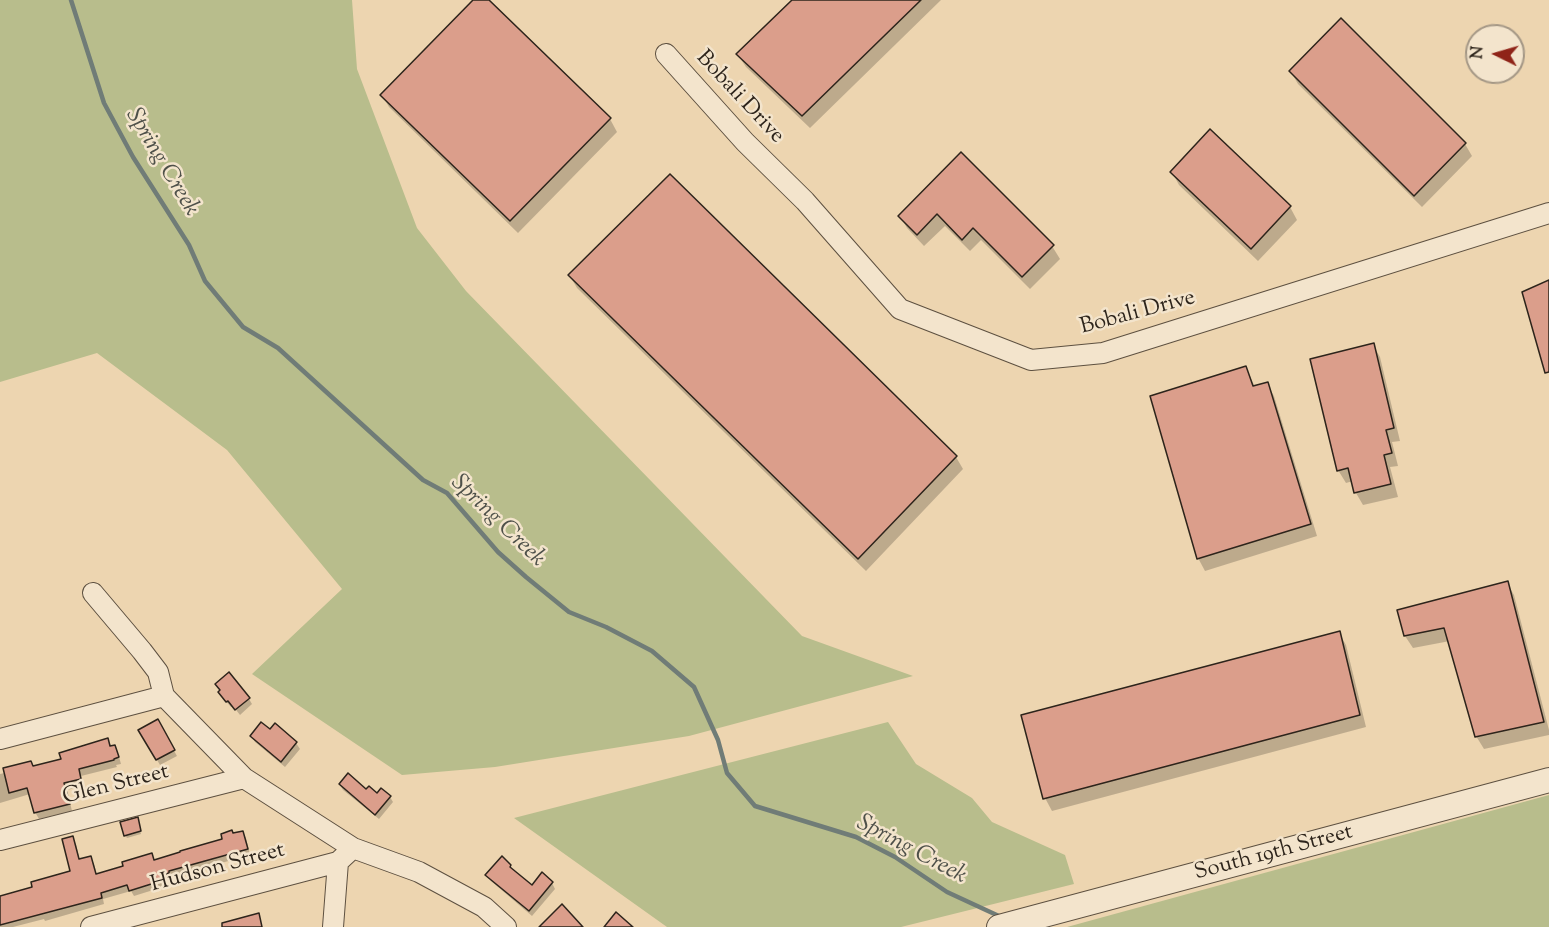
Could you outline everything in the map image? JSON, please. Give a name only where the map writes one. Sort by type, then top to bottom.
[{"type":"street","name":"Bobali Drive","points":[[666,54],[746,142],[805,201],[900,309],[1031,360],[1103,353],[1549,213]]},
{"type":"street","points":[[93,593],[158,672],[164,696],[244,778],[353,848],[419,872],[484,907],[506,927]]},
{"type":"street","points":[[0,739],[164,696]]},
{"type":"street","name":"Glen Street","points":[[0,840],[244,778]]},
{"type":"street","name":"South 19th Street","points":[[999,927],[1549,780]]},
{"type":"street","name":"Hudson Street","points":[[91,927],[338,862],[353,848]]},
{"type":"street","points":[[333,927],[338,862]]},
{"type":"green space","points":[[0,0],[352,0],[357,69],[417,228],[466,291],[802,636],[913,676],[689,736],[495,767],[402,775],[252,674],[342,589],[227,450],[97,353],[0,382]]},
{"type":"green space","points":[[888,722],[916,764],[972,798],[992,822],[1065,855],[1074,884],[901,927],[667,927],[514,818]]},
{"type":"green space","points":[[1549,795],[1549,927],[1067,927]]},
{"type":"building","points":[[473,0],[489,0],[611,118],[510,221],[380,95]]},
{"type":"building","points":[[792,0],[921,0],[802,116],[736,54]]},
{"type":"building","points":[[1341,18],[1466,143],[1414,196],[1289,71]]},
{"type":"building","points":[[1210,129],[1291,206],[1251,249],[1170,172]]},
{"type":"building","points":[[961,152],[1054,245],[1022,277],[973,228],[962,240],[937,214],[917,235],[898,216]]},
{"type":"building","points":[[670,174],[957,456],[858,559],[568,275]]},
{"type":"building","points":[[1549,280],[1549,372],[1545,373],[1522,292]]},
{"type":"building","points":[[1374,343],[1394,428],[1386,430],[1392,453],[1384,455],[1391,484],[1354,493],[1348,468],[1337,471],[1310,359]]},
{"type":"building","points":[[1246,366],[1253,386],[1268,382],[1311,524],[1197,559],[1150,396]]},
{"type":"building","points":[[1508,581],[1544,722],[1475,737],[1444,628],[1404,636],[1397,610]]},
{"type":"building","points":[[1340,631],[1360,715],[1043,799],[1021,715]]},
{"type":"building","points":[[229,672],[250,698],[235,710],[218,692],[220,690],[215,684]]},
{"type":"building","points":[[158,719],[175,750],[156,760],[138,730]]},
{"type":"building","points":[[261,722],[270,729],[275,723],[297,742],[281,762],[250,736]]},
{"type":"building","points":[[108,738],[110,746],[115,745],[119,757],[79,769],[81,779],[64,783],[70,804],[34,813],[27,788],[9,793],[3,768],[31,761],[33,766],[61,759],[59,753]]},
{"type":"building","points":[[348,773],[366,789],[369,786],[377,793],[381,788],[391,796],[375,815],[339,784]]},
{"type":"building","points":[[138,817],[141,831],[124,836],[120,822]]},
{"type":"building","points":[[232,830],[233,833],[243,831],[248,849],[169,871],[163,875],[164,880],[129,891],[127,885],[101,893],[102,898],[0,925],[0,896],[32,887],[31,882],[70,871],[62,839],[73,836],[79,859],[91,856],[96,874],[123,866],[122,862],[152,853],[154,860],[222,839],[221,834]]},
{"type":"building","points":[[502,856],[511,865],[510,867],[532,885],[542,872],[553,882],[529,911],[485,875]]},
{"type":"building","points":[[562,904],[583,927],[539,927]]},
{"type":"building","points":[[616,912],[633,927],[604,927]]},
{"type":"building","points":[[259,913],[262,927],[222,927],[222,923]]},
{"type":"waterway","name":"Spring Creek","points":[[71,0],[104,103],[133,157],[189,245],[205,281],[243,327],[278,348],[423,480],[447,493],[498,552],[569,612],[606,627],[652,651],[694,687],[718,740],[727,773],[755,806],[856,837],[895,857],[947,892],[1001,917]]}]
